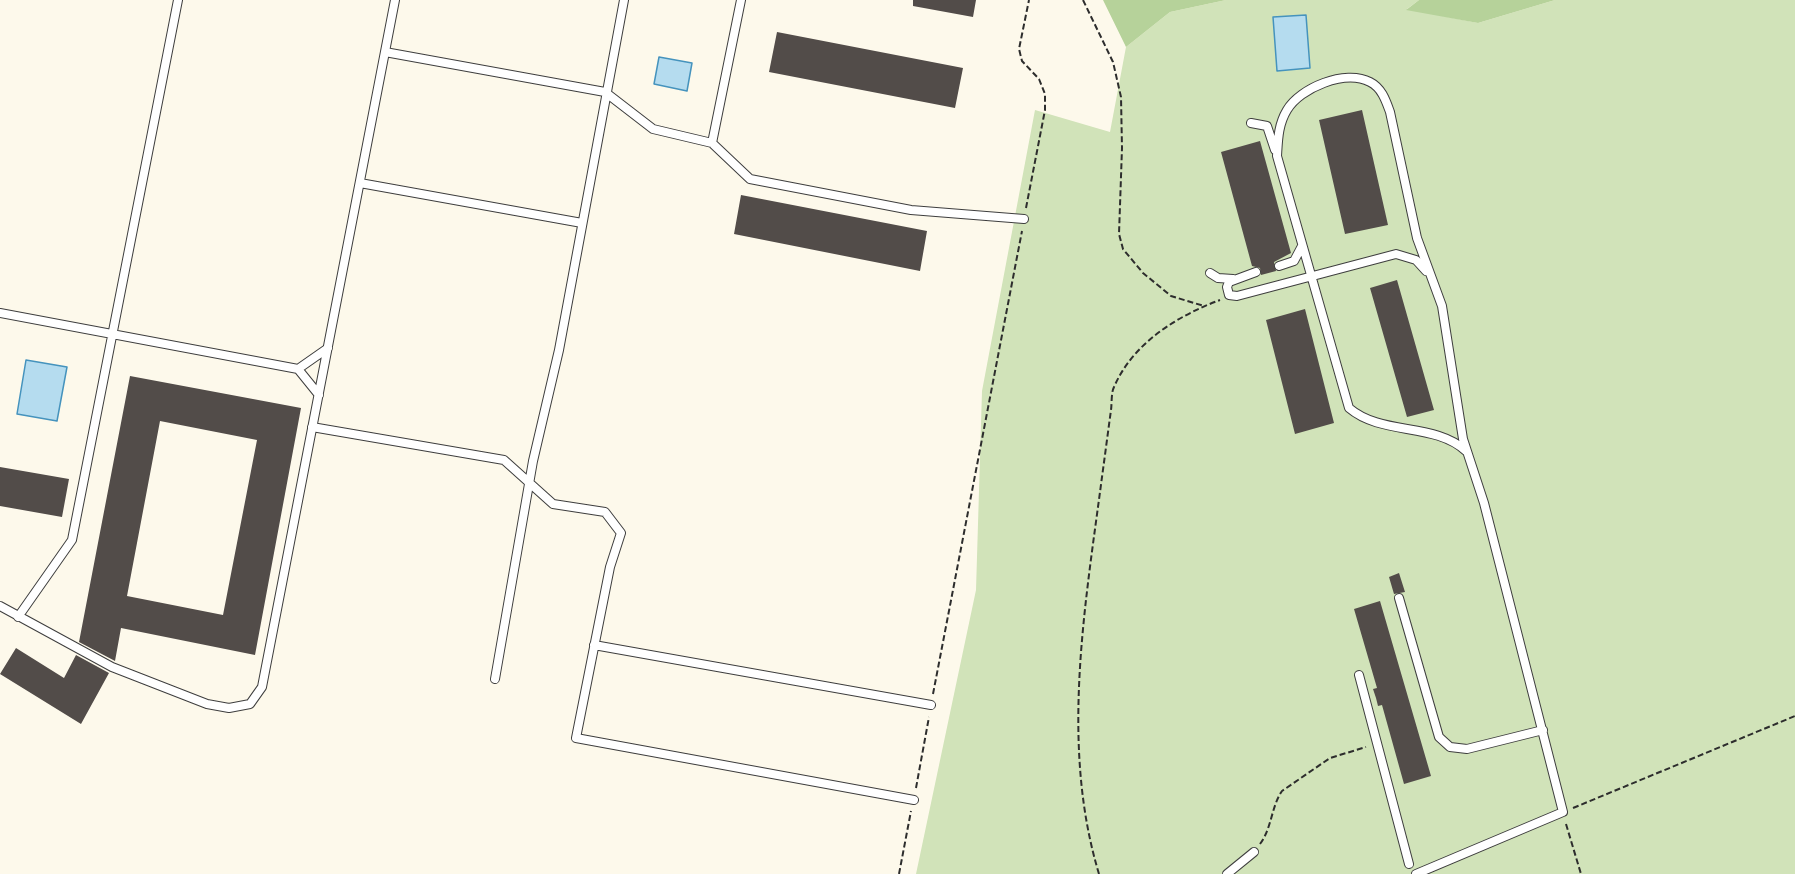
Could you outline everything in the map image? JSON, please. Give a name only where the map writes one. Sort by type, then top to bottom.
[{"type":"lane","points":[[18,616],[72,540],[178,0]]},
{"type":"lane","points":[[0,606],[112,667],[207,704],[229,708],[250,704],[262,687],[395,0]]},
{"type":"lane","points":[[495,679],[529,481],[560,350],[605,92],[624,0]]},
{"type":"lane","points":[[712,143],[741,0]]},
{"type":"lane","points":[[385,52],[605,92],[653,129],[712,143],[750,179],[911,210],[1024,219]]},
{"type":"lane","points":[[1277,156],[1281,121],[1295,100],[1306,92],[1320,85],[1353,78],[1370,81],[1377,86],[1390,112],[1414,228],[1442,306],[1466,451],[1484,503],[1563,812],[1416,874]]},
{"type":"lane","points":[[1251,123],[1267,126],[1349,408],[1373,420],[1443,435],[1455,441],[1466,451]]},
{"type":"lane","points":[[360,183],[582,223]]},
{"type":"lane","points":[[1279,266],[1294,261],[1302,245]]},
{"type":"lane","points":[[1220,300],[1396,254],[1416,260],[1433,279]]},
{"type":"lane","points":[[1210,273],[1218,278],[1233,279],[1256,272]]},
{"type":"lane","points":[[1233,279],[1229,282],[1227,292],[1237,296]]},
{"type":"lane","points":[[0,313],[298,369],[319,395]]},
{"type":"lane","points":[[298,369],[328,348]]},
{"type":"lane","points":[[312,427],[504,460],[553,504],[605,512],[621,533],[610,567],[576,738],[914,800]]},
{"type":"lane","points":[[1400,598],[1439,737],[1450,747],[1467,749],[1543,730]]},
{"type":"lane","points":[[594,645],[931,705]]},
{"type":"lane","points":[[1359,675],[1409,864]]},
{"type":"lane","points":[[1227,874],[1254,852]]},
{"type":"path","points":[[899,874],[1045,110],[1045,94],[1040,79],[1022,62],[1019,49],[1029,0]]},
{"type":"path","points":[[1083,0],[1113,62],[1121,97],[1119,234],[1123,249],[1143,273],[1171,296],[1204,306]]},
{"type":"path","points":[[1099,874],[1085,813],[1078,694],[1088,579],[1113,388],[1145,345],[1169,323],[1220,300]]},
{"type":"path","points":[[1581,874],[1563,812],[1795,716]]},
{"type":"path","points":[[1254,852],[1267,835],[1282,791],[1330,758],[1377,745]]},
{"type":"green space","points":[[1103,0],[1226,0],[1170,12],[1126,47]]},
{"type":"green space","points":[[1226,0],[1419,0],[1407,9],[1478,23],[1555,0],[1795,0],[1795,874],[916,874],[976,590],[982,391],[1035,110],[1110,132],[1126,47],[1170,12]]},
{"type":"green space","points":[[1419,0],[1555,0],[1478,23],[1406,10]]},
{"type":"water","points":[[1306,15],[1310,68],[1277,71],[1273,17]]},
{"type":"water","points":[[659,57],[692,63],[687,91],[654,84]]},
{"type":"water","points":[[26,360],[67,367],[57,421],[17,414]]},
{"type":"building","points":[[913,0],[976,0],[973,17],[913,6]]},
{"type":"building","points":[[777,32],[963,68],[955,108],[769,72]]},
{"type":"building","points":[[1362,110],[1388,225],[1345,234],[1319,120]]},
{"type":"building","points":[[1260,141],[1291,253],[1274,262],[1276,271],[1261,275],[1260,268],[1252,266],[1221,152]]},
{"type":"building","points":[[741,195],[927,231],[920,271],[734,234]]},
{"type":"building","points":[[1397,280],[1434,410],[1407,417],[1370,288]]},
{"type":"building","points":[[1305,309],[1334,423],[1295,434],[1266,320]]},
{"type":"building","points":[[130,376],[301,408],[255,655],[121,628],[115,661],[79,642]],"holes":[[[160,421],[257,440],[223,615],[127,596]]]},
{"type":"building","points":[[0,467],[69,479],[62,517],[0,506]]},
{"type":"building","points":[[1399,573],[1405,592],[1394,594],[1389,577]]},
{"type":"building","points":[[1380,601],[1431,776],[1404,784],[1382,705],[1378,706],[1373,689],[1377,688],[1354,609]]},
{"type":"building","points":[[16,648],[64,678],[76,655],[109,673],[81,724],[0,674]]}]
